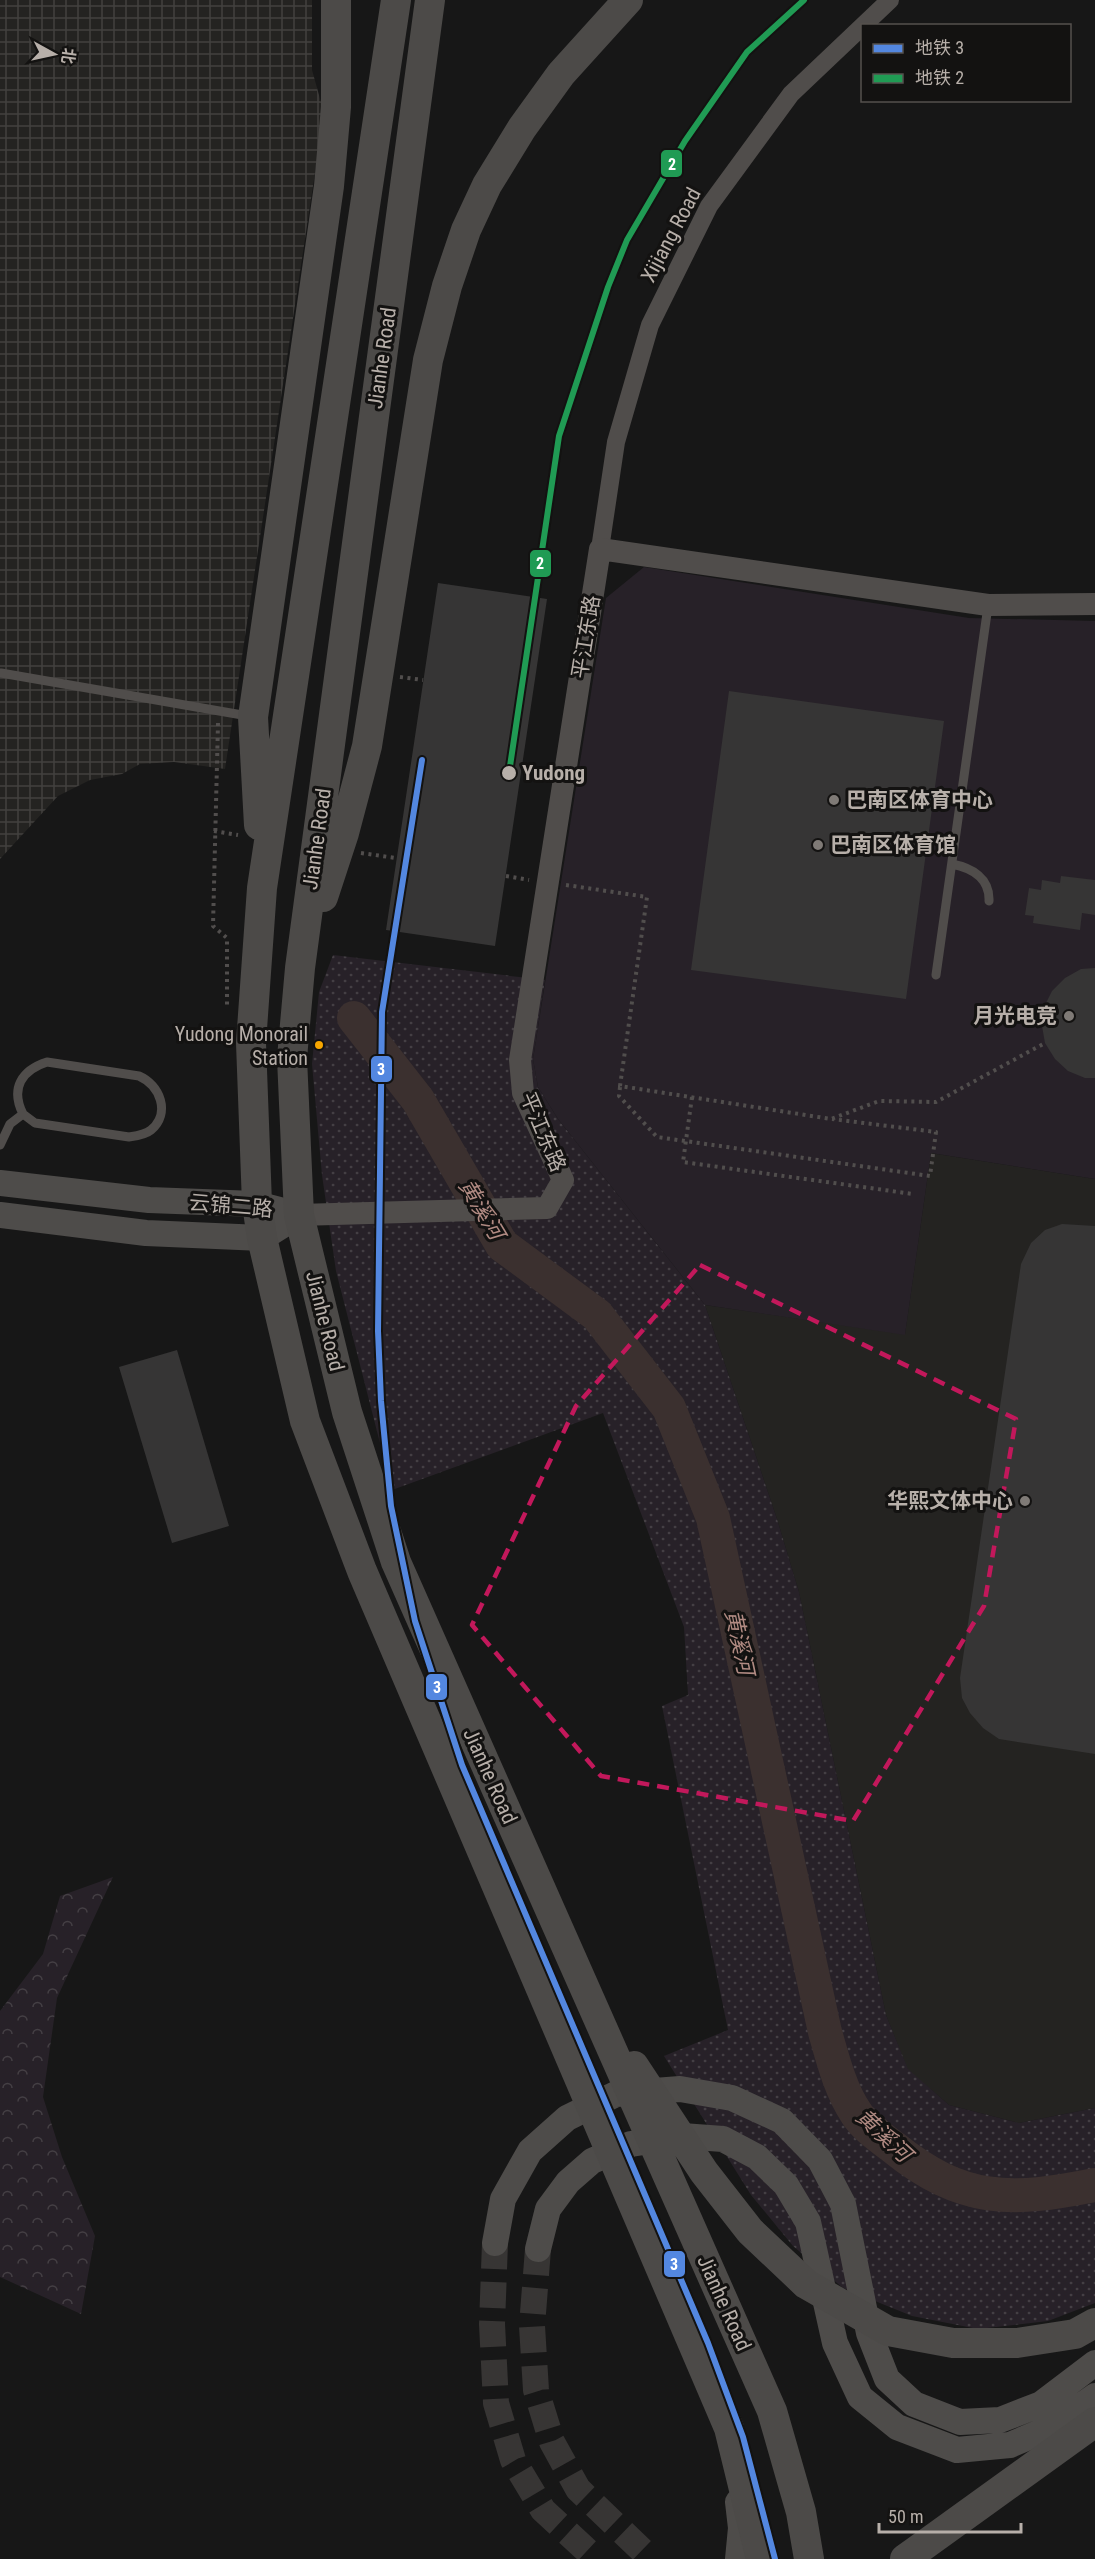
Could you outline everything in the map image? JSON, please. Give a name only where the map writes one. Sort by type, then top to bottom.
[{"type":"highway","points":[[262,888],[253,717],[329,186],[336,106],[336,0]]},
{"type":"highway","name":"Jianhe Road","points":[[396,0],[262,888],[251,1043],[257,1204],[262,1238],[305,1422],[362,1571],[729,2428],[761,2559]]},
{"type":"highway","name":"Jianhe Road","points":[[430,0],[300,968],[292,1058],[299,1215],[347,1412],[396,1562],[772,2411],[801,2512],[809,2559]]},
{"type":"highway","points":[[300,968],[344,833],[367,746],[428,360],[447,286],[466,230],[487,185],[522,128],[561,74],[628,0]]},
{"type":"highway","points":[[588,1996],[704,2172],[750,2231],[806,2283],[888,2331],[953,2343],[1017,2343],[1075,2334],[1095,2323]]},
{"type":"highway","points":[[905,2559],[1095,2422]]},
{"type":"main road","name":"云锦二路","points":[[0,1183],[149,1200],[257,1204],[299,1215]]},
{"type":"main road","name":"云锦二路","points":[[0,1215],[146,1233],[262,1238],[299,1215]]},
{"type":"main road","points":[[495,2242],[503,2199],[530,2151],[567,2118],[616,2094],[680,2089],[732,2098],[782,2121],[820,2160],[843,2204],[869,2333],[887,2379],[914,2404],[960,2422],[1000,2420],[1041,2404],[1095,2363]]},
{"type":"main road","points":[[538,2249],[548,2209],[568,2181],[592,2161],[631,2144],[682,2136],[723,2139],[757,2157],[786,2185],[808,2222],[835,2343],[860,2397],[897,2427],[957,2450],[1010,2445],[1050,2428],[1095,2397]]},
{"type":"main road","points":[[729,2428],[741,2528],[738,2559]]},
{"type":"street","name":"Xijiang Road","points":[[865,24],[890,0]]},
{"type":"street","name":"Xijiang Road","points":[[600,549],[616,442],[650,325],[709,206],[791,94],[861,28]]},
{"type":"street","points":[[600,549],[988,605],[1095,604]]},
{"type":"street","name":"平江东路","points":[[299,1215],[547,1208],[563,1180],[523,1093],[520,1060],[600,549]]},
{"type":"lane","points":[[936,975],[988,605]]},
{"type":"lane","points":[[1,673],[253,717]]},
{"type":"lane","points":[[952,864],[963,866],[985,880],[990,890],[989,901]]},
{"type":"lane","points":[[47,1062],[139,1076],[149,1080],[157,1089],[162,1106],[159,1119],[151,1130],[129,1137],[44,1125],[35,1123],[23,1114],[18,1089],[24,1074],[34,1066],[47,1062]]},
{"type":"lane","points":[[0,1145],[10,1125],[23,1114]]},
{"type":"path","points":[[219,711],[213,926],[227,938],[226,1005]]},
{"type":"path","points":[[571,886],[647,897],[620,1086],[619,1096],[657,1137],[930,1176],[936,1132],[831,1119],[620,1086]]},
{"type":"path","points":[[831,1119],[879,1101],[936,1102],[1046,1043]]},
{"type":"path","points":[[692,1097],[683,1162],[913,1194]]},
{"type":"highlighted area","points":[[700,1265],[1016,1419],[984,1606],[853,1821],[601,1776],[472,1625],[576,1406]]},
{"type":"shaded area","points":[[0,0],[312,0],[312,70],[324,113],[225,769],[174,762],[140,764],[122,774],[90,780],[58,796],[0,859]]},
{"type":"shaded area","name":"华熙文体中心","points":[[931,1153],[1095,1179],[1095,2108],[1019,2123],[949,2105],[908,2070],[886,2015],[799,1592],[777,1519],[705,1305],[905,1334]]},
{"type":"green space","name":"巴南区体育中心","points":[[644,567],[969,618],[1095,621],[1095,1179],[931,1153],[905,1335],[705,1305],[558,1119],[538,1087],[533,1059],[606,598]]},
{"type":"green space","points":[[333,955],[545,980],[533,1059],[538,1087],[558,1119],[705,1305],[777,1519],[799,1592],[886,2015],[908,2069],[949,2105],[1019,2123],[1095,2108],[1095,2303],[1048,2321],[978,2329],[912,2316],[843,2288],[793,2246],[751,2195],[664,2056],[728,2030],[662,1706],[688,1695],[684,1627],[603,1413],[392,1490],[336,1271],[322,1175],[312,1064],[319,992]]},
{"type":"green space","points":[[113,1877],[57,1998],[43,2097],[62,2157],[95,2236],[81,2314],[0,2277],[0,2011],[43,1954],[60,1896]]},
{"type":"building","points":[[438,583],[547,599],[495,946],[386,930]]},
{"type":"building","name":"巴南区体育馆","points":[[729,691],[944,721],[906,999],[691,970]]},
{"type":"building","points":[[1061,876],[1095,880],[1095,915],[1082,913],[1080,930],[1033,923],[1034,916],[1025,915],[1029,888],[1041,890],[1042,880],[1060,883]]},
{"type":"building","name":"月光电竞","points":[[1095,968],[1095,1078],[1085,1078],[1068,1071],[1055,1059],[1045,1043],[1042,1026],[1044,1007],[1052,991],[1065,978],[1081,969]]},
{"type":"building","name":"华熙文体中心","points":[[1062,1224],[1095,1226],[1095,1754],[999,1739],[983,1728],[970,1713],[962,1698],[960,1678],[1021,1264],[1031,1243],[1045,1230]]},
{"type":"building","points":[[177,1350],[229,1526],[172,1543],[119,1367]]},
{"type":"waterway","name":"黄溪河","points":[[354,1018],[418,1100],[502,1245],[597,1315],[669,1408],[713,1518],[825,2032],[834,2064],[850,2104],[863,2123],[873,2132],[918,2165],[942,2179],[965,2188],[1012,2195],[1065,2191],[1095,2185]]},
{"type":"tunnel","points":[[495,2243],[492,2324],[496,2403],[513,2460],[543,2510],[596,2559]]},
{"type":"tunnel","points":[[538,2249],[532,2326],[536,2390],[552,2442],[578,2489],[651,2559]]},
{"type":"metro line","name":"2","points":[[509,773],[559,436],[608,287],[627,240],[685,141],[747,52],[804,0]]},
{"type":"metro line","name":"3","points":[[422,760],[382,1012],[378,1331],[381,1401],[391,1506],[415,1621],[462,1765],[708,2343],[743,2437],[775,2559]]},
{"type":"place","name":"Yudong","points":[[509,773]]},
{"type":"place","name":"巴南区体育中心","points":[[834,800]]},
{"type":"place","name":"巴南区体育馆","points":[[818,845]]},
{"type":"place","name":"月光电竞","points":[[1069,1016]]},
{"type":"place","name":"Yudong Monorail Station","points":[[319,1045]]},
{"type":"place","name":"华熙文体中心","points":[[1025,1501]]}]
